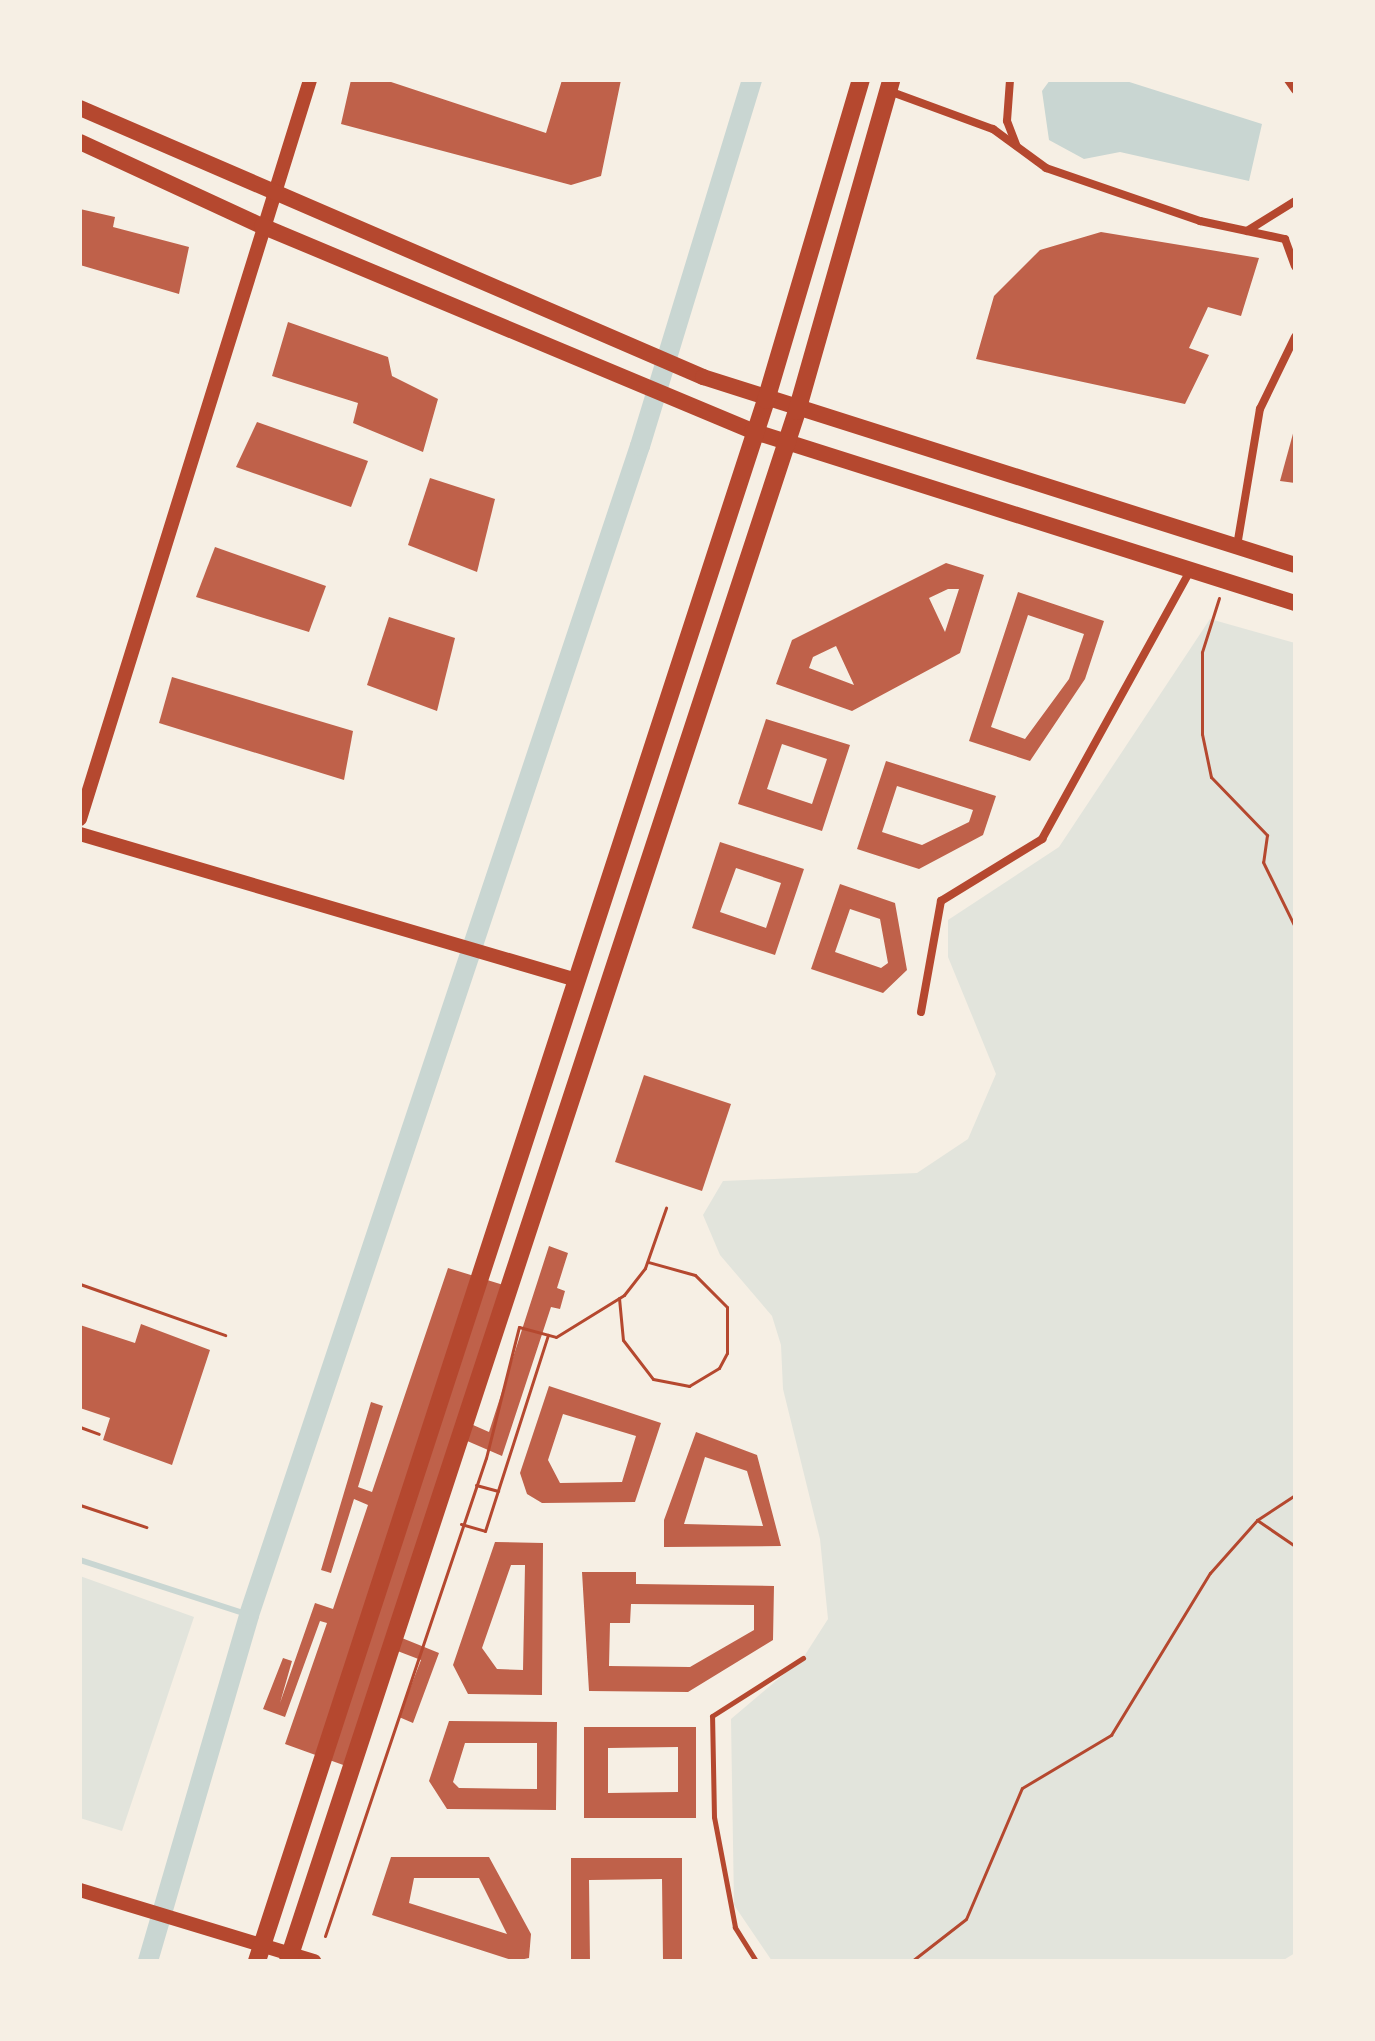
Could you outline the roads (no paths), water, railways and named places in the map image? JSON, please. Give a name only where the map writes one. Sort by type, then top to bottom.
[{"type":"highway","points":[[260,1953],[573,979],[752,431],[766,400],[861,80]]},
{"type":"highway","points":[[290,1957],[782,440],[797,411],[890,86]]},
{"type":"main road","points":[[80,108],[703,377],[797,411],[1295,565]]},
{"type":"main road","points":[[80,142],[262,226],[752,431],[1295,603]]},
{"type":"street","points":[[80,819],[262,226],[276,195],[310,80]]},
{"type":"street","points":[[1010,80],[1007,121],[1017,146]]},
{"type":"street","points":[[1288,80],[1295,90]]},
{"type":"street","points":[[890,86],[993,129],[1046,168],[1247,231],[1285,239],[1295,266]]},
{"type":"street","points":[[1247,231],[1295,201]]},
{"type":"street","points":[[1237,546],[1260,409],[1295,337]]},
{"type":"street","points":[[921,1012],[941,901],[1042,839],[1191,568]]},
{"type":"street","points":[[80,834],[573,979]]},
{"type":"street","points":[[80,1890],[260,1953],[314,1961]]},
{"type":"lane","points":[[756,1961],[735,1927],[716,1829],[712,1716],[803,1658]]},
{"type":"waterway","points":[[148,1961],[249,1615],[640,446],[752,80]]},
{"type":"waterway","points":[[80,1560],[249,1615]]}]
